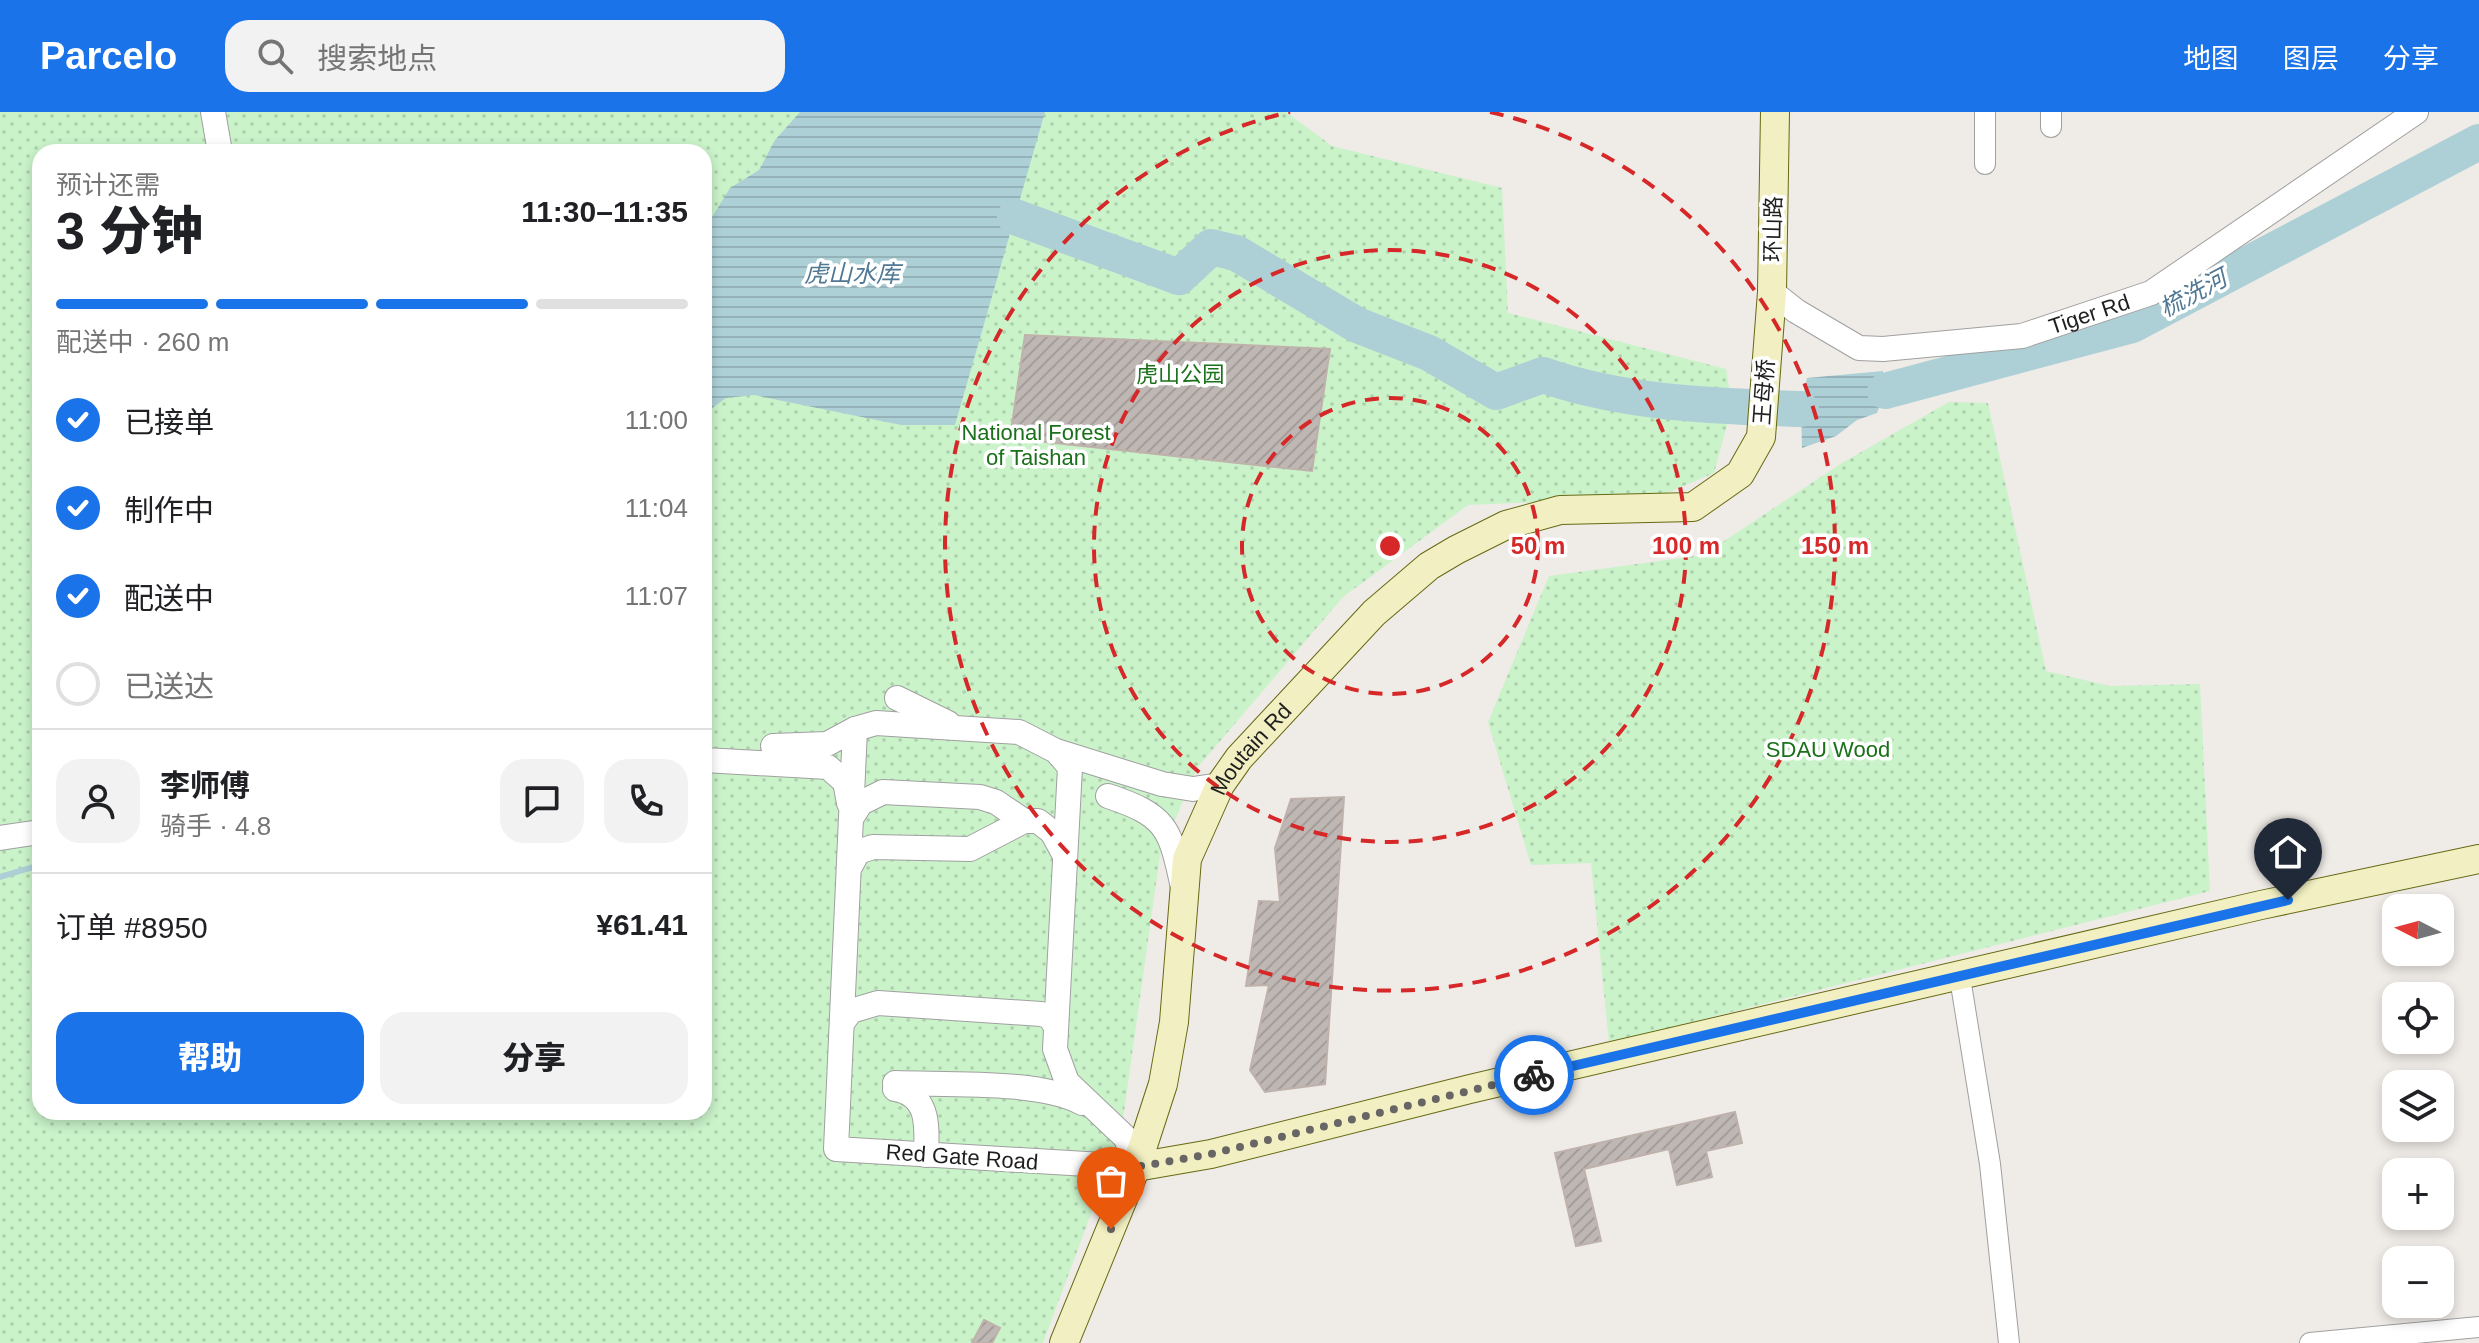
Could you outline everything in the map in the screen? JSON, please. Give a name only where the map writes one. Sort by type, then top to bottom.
[{"type":"main road","name":"环山路","points":[[1767,347],[1772,292],[1775,112]]},
{"type":"main road","name":"王母桥","points":[[1761,437],[1767,347]]},
{"type":"main road","name":"Moutain Rd","points":[[1064,1343],[1136,1167],[1163,1084],[1174,1022],[1187,859],[1220,785],[1239,758],[1374,613],[1429,566],[1506,525],[1560,510],[1693,507],[1740,474],[1761,437]]},
{"type":"main road","points":[[1136,1167],[1211,1154],[1470,1089],[1960,978],[2261,905],[2479,859]]},
{"type":"street","points":[[213,112],[219,144]]},
{"type":"street","points":[[1985,112],[1985,164]]},
{"type":"street","name":"Tiger Rd","points":[[1772,292],[1796,311],[1859,348],[2022,336],[2151,293],[2416,112]]},
{"type":"street","points":[[897,698],[938,719],[966,728]]},
{"type":"street","points":[[712,745],[803,747],[827,744],[855,729],[876,723],[1019,732],[1056,751],[1162,784],[1193,789],[1220,785]]},
{"type":"street","points":[[842,1023],[855,729]]},
{"type":"street","points":[[1056,751],[1070,767],[1055,1025],[1059,1065],[1067,1082],[1126,1138],[1136,1167]]},
{"type":"street","points":[[712,760],[828,767],[845,782],[852,817]]},
{"type":"street","points":[[852,817],[861,803],[883,792],[980,797],[996,802],[1024,821]]},
{"type":"street","points":[[1108,796],[1154,816],[1168,830],[1184,889]]},
{"type":"street","points":[[851,865],[858,852],[873,847],[970,849],[1024,821],[1038,821],[1052,832],[1064,854]]},
{"type":"street","points":[[0,838],[32,833]]},
{"type":"street","points":[[1960,978],[1990,1164],[2009,1343]]},
{"type":"street","points":[[842,1023],[851,1011],[878,1003],[1041,1014],[1049,1016],[1055,1025]]},
{"type":"street","name":"Red Gate Road","points":[[842,1023],[836,1149],[1136,1167]]},
{"type":"street","points":[[926,1155],[925,1114],[912,1094],[895,1086],[1055,1092],[1095,1110]]},
{"type":"street","points":[[2310,1343],[2479,1327]]},
{"type":"green space","name":"National Forest of Taishan","points":[[0,112],[1286,112],[1332,146],[1502,188],[1508,313],[1726,369],[1732,407],[1714,473],[1658,497],[1468,505],[1343,597],[1197,768],[1160,855],[1121,1133],[1043,1343],[0,1343]]},
{"type":"green space","name":"SDAU Wood","points":[[1949,402],[1988,403],[2046,671],[2110,686],[2200,684],[2210,891],[1609,1043],[1591,863],[1531,865],[1488,722],[1549,576],[1703,555],[1842,463]]},
{"type":"water","name":"虎山水库","points":[[800,112],[1045,112],[955,425],[901,425],[754,395],[726,398],[712,408],[712,217],[730,188],[759,170],[775,140]]},
{"type":"water","points":[[1883,371],[1885,391],[1877,413],[1857,420],[1836,436],[1802,448],[1801,409],[1807,378]]},
{"type":"building","points":[[1025,335],[1330,349],[1312,471],[1010,438]]},
{"type":"building","points":[[1344,797],[1325,1084],[1265,1092],[1250,1070],[1269,985],[1246,986],[1259,901],[1280,902],[1275,848],[1291,799]]},
{"type":"building","points":[[1735,1112],[1742,1143],[1706,1151],[1712,1177],[1677,1185],[1669,1149],[1584,1169],[1601,1241],[1576,1246],[1555,1153]]},
{"type":"building","points":[[984,1320],[1000,1328],[992,1343],[972,1343]]},
{"type":"waterway","name":"梳洗河","points":[[1885,391],[2132,325],[2479,142]]},
{"type":"waterway","points":[[1015,217],[1179,277],[1211,247],[1236,253],[1357,325],[1429,353],[1496,392],[1543,375],[1574,385],[1638,398],[1703,405],[1801,409]]},
{"type":"waterway","points":[[0,877],[32,867]]},
{"type":"way so far","points":[[1111,1229],[1136,1167],[1211,1154],[1534,1075]]},
{"type":"route","points":[[1534,1075],[2288,900]]},
{"type":"park label","name":"虎山公园","points":[[1180,374]]}]
